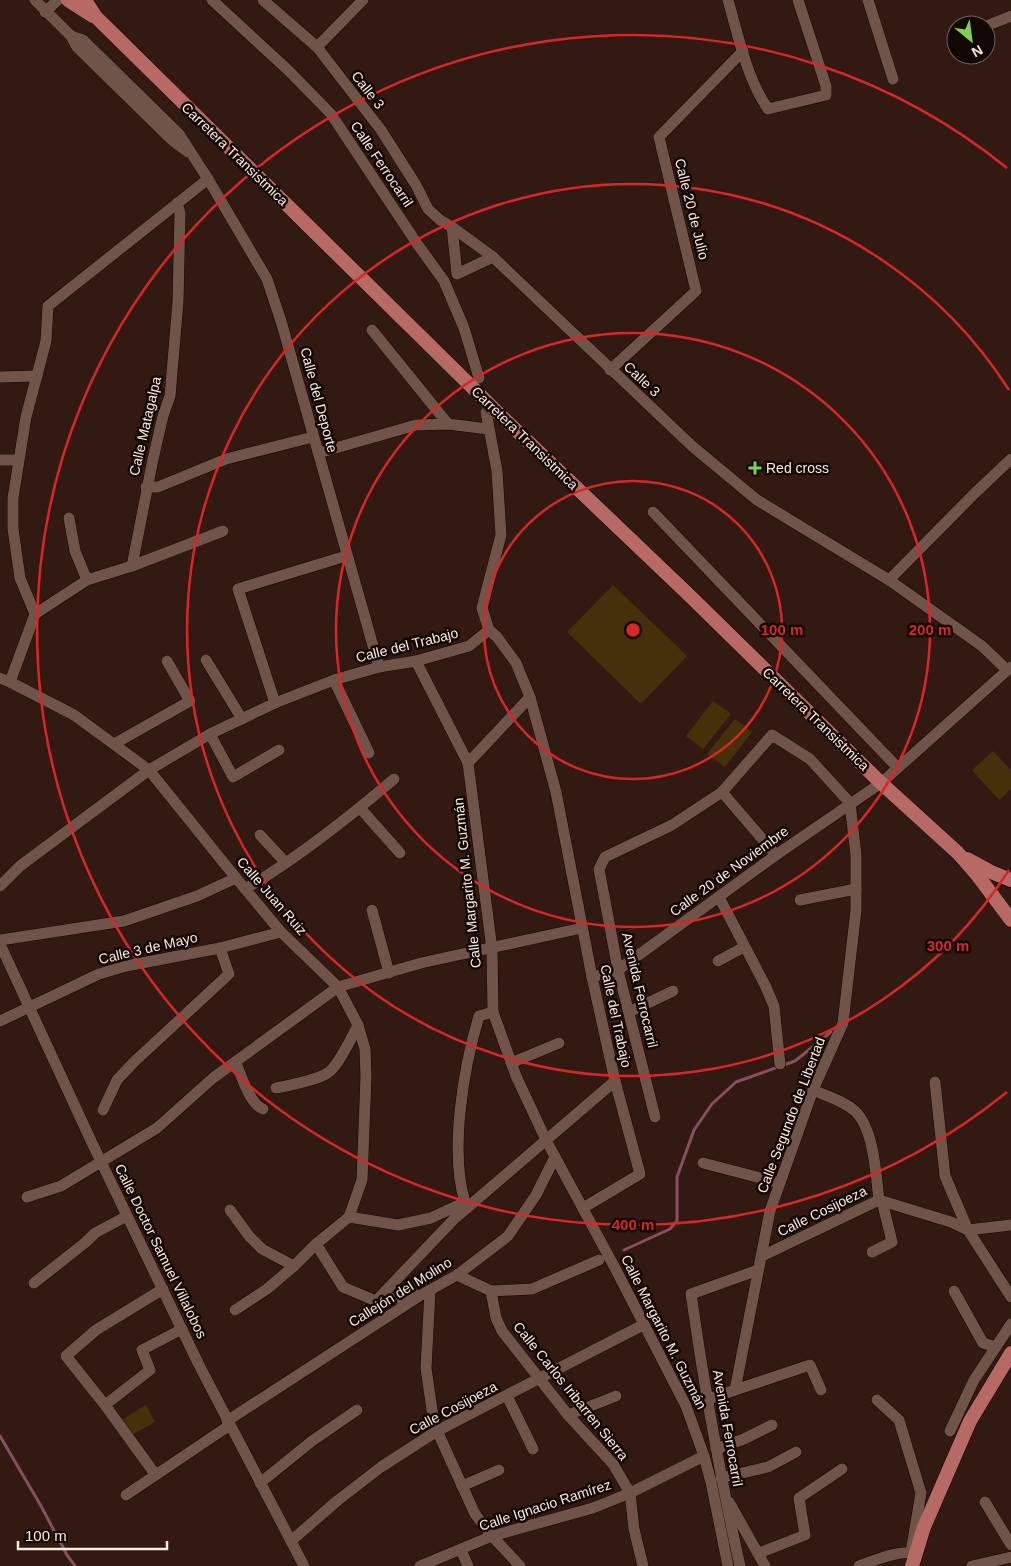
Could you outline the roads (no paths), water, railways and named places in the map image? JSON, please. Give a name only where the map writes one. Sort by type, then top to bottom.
[{"type":"main road","name":"Carretera Transistmica","points":[[68,0],[96,17],[477,384],[491,411],[690,596],[881,783],[958,853],[1011,920]]},
{"type":"main road","name":"Carretera Transistmica","points":[[85,0],[96,17]]},
{"type":"main road","name":"Carretera Transistmica","points":[[958,853],[991,872],[1011,880]]},
{"type":"main road","points":[[913,1557],[970,1421],[1011,1353]]},
{"type":"street","name":"Calle del Deporte","points":[[35,0],[71,36],[83,40],[179,134],[267,279],[281,321],[346,556],[379,667]]},
{"type":"street","points":[[45,12],[58,0]]},
{"type":"street","name":"Calle Ferrocarril","points":[[212,0],[289,71],[331,114],[444,281],[464,328],[477,384]]},
{"type":"street","name":"Calle 3","points":[[262,0],[317,47],[391,145],[416,185],[428,209],[440,220],[493,257],[692,446],[757,500],[889,580],[982,646],[1009,669]]},
{"type":"street","points":[[317,47],[363,0]]},
{"type":"street","points":[[728,0],[743,51],[760,97],[768,109],[826,95],[826,86],[798,0]]},
{"type":"street","points":[[868,0],[893,78]]},
{"type":"street","points":[[996,22],[1011,16]]},
{"type":"street","name":"Calle 20 de Julio","points":[[610,370],[696,291],[659,137],[743,51]]},
{"type":"street","points":[[34,614],[20,578],[13,529],[13,498],[26,416],[46,341],[48,306],[208,179]]},
{"type":"street","name":"Calle Matagalpa","points":[[132,566],[146,487],[163,416],[170,396],[178,302],[180,213],[177,203]]},
{"type":"street","points":[[452,227],[457,274]]},
{"type":"street","points":[[444,281],[493,257]]},
{"type":"street","points":[[372,330],[448,424]]},
{"type":"street","points":[[0,377],[37,376]]},
{"type":"street","points":[[490,630],[482,608],[501,535],[497,471],[488,429],[491,411]]},
{"type":"street","points":[[318,453],[416,425],[448,424],[488,429]]},
{"type":"street","points":[[146,487],[158,487],[226,459],[313,437]]},
{"type":"street","points":[[889,580],[1011,459]]},
{"type":"street","points":[[0,460],[18,460]]},
{"type":"street","points":[[653,512],[898,768]]},
{"type":"street","points":[[69,518],[75,551],[87,580]]},
{"type":"street","points":[[5,680],[34,614],[87,580],[132,566],[223,530]]},
{"type":"street","points":[[276,703],[238,589],[346,556]]},
{"type":"street","name":"Calle del Trabajo","points":[[0,886],[20,866],[148,770],[210,734],[276,703],[334,680],[379,667],[416,661],[469,646],[490,630],[516,663],[530,697],[556,792],[592,977],[615,1081],[640,1174],[583,1208]]},
{"type":"street","points":[[206,660],[242,719]]},
{"type":"street","points":[[114,744],[190,701],[168,661]]},
{"type":"street","name":"Calle Margarito M. Guzmán","points":[[416,661],[468,763],[492,949],[493,1012],[511,1063],[546,1140],[602,1243],[686,1406],[711,1482],[728,1566]]},
{"type":"street","name":"Calle 20 de Noviembre","points":[[592,977],[618,970],[776,855],[881,783],[1009,669]]},
{"type":"street","name":"Calle Juan Ruiz","points":[[5,680],[74,715],[148,770],[281,932],[338,987],[358,1025],[365,1049],[366,1077],[362,1180],[349,1217]]},
{"type":"street","points":[[334,680],[369,753]]},
{"type":"street","points":[[468,763],[530,697]]},
{"type":"street","points":[[210,734],[233,778],[279,750]]},
{"type":"street","points":[[776,855],[722,792],[772,735],[810,759],[850,804]]},
{"type":"street","points":[[245,889],[286,863],[360,808],[394,779]]},
{"type":"street","name":"Avenida Ferrocarril","points":[[655,1117],[618,970],[599,869],[605,857],[672,825],[722,792]]},
{"type":"street","name":"Calle Segundo de Libertad","points":[[735,1390],[770,1211],[813,1090],[843,1024],[856,910],[856,856],[850,804]]},
{"type":"street","points":[[360,808],[400,853]]},
{"type":"street","points":[[260,835],[286,863]]},
{"type":"street","points":[[0,942],[124,921],[197,896],[236,878]]},
{"type":"street","points":[[800,900],[856,889]]},
{"type":"street","points":[[719,897],[765,984],[774,1006],[780,1064]]},
{"type":"street","points":[[372,910],[389,973]]},
{"type":"street","points":[[27,1197],[60,1186],[157,1128],[213,1078],[338,987],[421,963],[582,928]]},
{"type":"street","name":"Calle 3 de Mayo","points":[[0,1021],[99,974],[126,966],[220,948],[281,932]]},
{"type":"street","name":"Calle Doctor Samuel Villalobos","points":[[0,942],[3,956],[30,1007],[82,1122],[162,1289],[228,1423],[304,1566]]},
{"type":"street","points":[[718,961],[744,947]]},
{"type":"street","points":[[103,1110],[118,1080],[134,1062],[229,974],[220,948]]},
{"type":"street","points":[[629,1012],[673,991]]},
{"type":"street","points":[[466,1205],[459,1178],[459,1120],[479,1016],[493,1012]]},
{"type":"street","points":[[276,1088],[293,1085],[328,1072],[347,1047],[358,1025]]},
{"type":"street","points":[[511,1063],[559,1043]]},
{"type":"street","points":[[236,1062],[252,1100],[258,1107],[263,1109]]},
{"type":"street","points":[[376,1301],[466,1205],[615,1081]]},
{"type":"street","points":[[935,1082],[945,1176],[968,1230],[1011,1297]]},
{"type":"street","points":[[813,1090],[854,1110],[862,1120],[873,1150],[879,1200],[883,1205],[892,1242],[872,1252]]},
{"type":"street","name":"Callejón del Molino","points":[[126,1494],[228,1423],[426,1293],[457,1275],[508,1236],[536,1196],[555,1157]]},
{"type":"street","points":[[704,1163],[780,1183]]},
{"type":"street","name":"Calle Cosijoeza","points":[[762,1256],[879,1200],[951,1222],[968,1230],[1011,1225]]},
{"type":"street","points":[[234,1310],[267,1289],[349,1217],[398,1225],[431,1218],[466,1205]]},
{"type":"street","points":[[230,1210],[249,1236],[262,1249],[294,1266]]},
{"type":"street","points":[[34,1283],[95,1233],[127,1216]]},
{"type":"street","points":[[316,1244],[343,1287],[376,1301],[426,1293],[426,1368],[434,1424],[475,1514],[492,1536],[520,1566]]},
{"type":"street","points":[[457,1275],[492,1291],[532,1289],[599,1260]]},
{"type":"street","name":"Avenida Ferrocarril","points":[[740,1566],[706,1400],[691,1294],[758,1270]]},
{"type":"street","points":[[155,1474],[105,1405],[66,1356],[96,1330],[162,1289]]},
{"type":"street","name":"Calle Carlos Iribarren Sierra","points":[[492,1291],[496,1318],[502,1331],[568,1415],[613,1464],[630,1494],[634,1528],[643,1566]]},
{"type":"street","points":[[954,1291],[983,1343],[996,1347]]},
{"type":"street","points":[[950,1431],[974,1380],[1011,1324]]},
{"type":"street","name":"Calle Cosijoeza","points":[[292,1541],[337,1501],[381,1467],[437,1431],[643,1325]]},
{"type":"street","points":[[105,1405],[150,1370],[142,1350],[182,1329]]},
{"type":"street","points":[[706,1400],[810,1365],[821,1390]]},
{"type":"street","points":[[508,1396],[534,1449]]},
{"type":"street","points":[[568,1415],[616,1396]]},
{"type":"street","points":[[860,1566],[891,1556],[913,1557],[921,1492],[898,1420],[877,1400]]},
{"type":"street","points":[[260,1483],[312,1441],[357,1410]]},
{"type":"street","points":[[716,1450],[772,1425]]},
{"type":"street","points":[[721,1478],[768,1467],[796,1452]]},
{"type":"street","name":"Calle Ignacio Ramírez","points":[[420,1566],[492,1536],[593,1508],[630,1494],[704,1456]]},
{"type":"street","points":[[759,1553],[805,1534],[799,1498],[842,1469]]},
{"type":"street","points":[[462,1486],[499,1470]]},
{"type":"street","points":[[725,1496],[736,1512],[765,1566]]},
{"type":"street","points":[[985,1502],[1011,1545]]},
{"type":"street","points":[[461,1550],[468,1566]]},
{"type":"street","points":[[972,1566],[989,1565],[1011,1557]]},
{"type":"waterway","points":[[624,1250],[670,1229],[677,1221],[677,1177],[694,1130],[712,1104],[736,1082],[795,1061],[831,1032]]},
{"type":"waterway","points":[[0,1436],[75,1566]]},
{"type":"place","name":"Red cross","points":[[755,468]]}]
